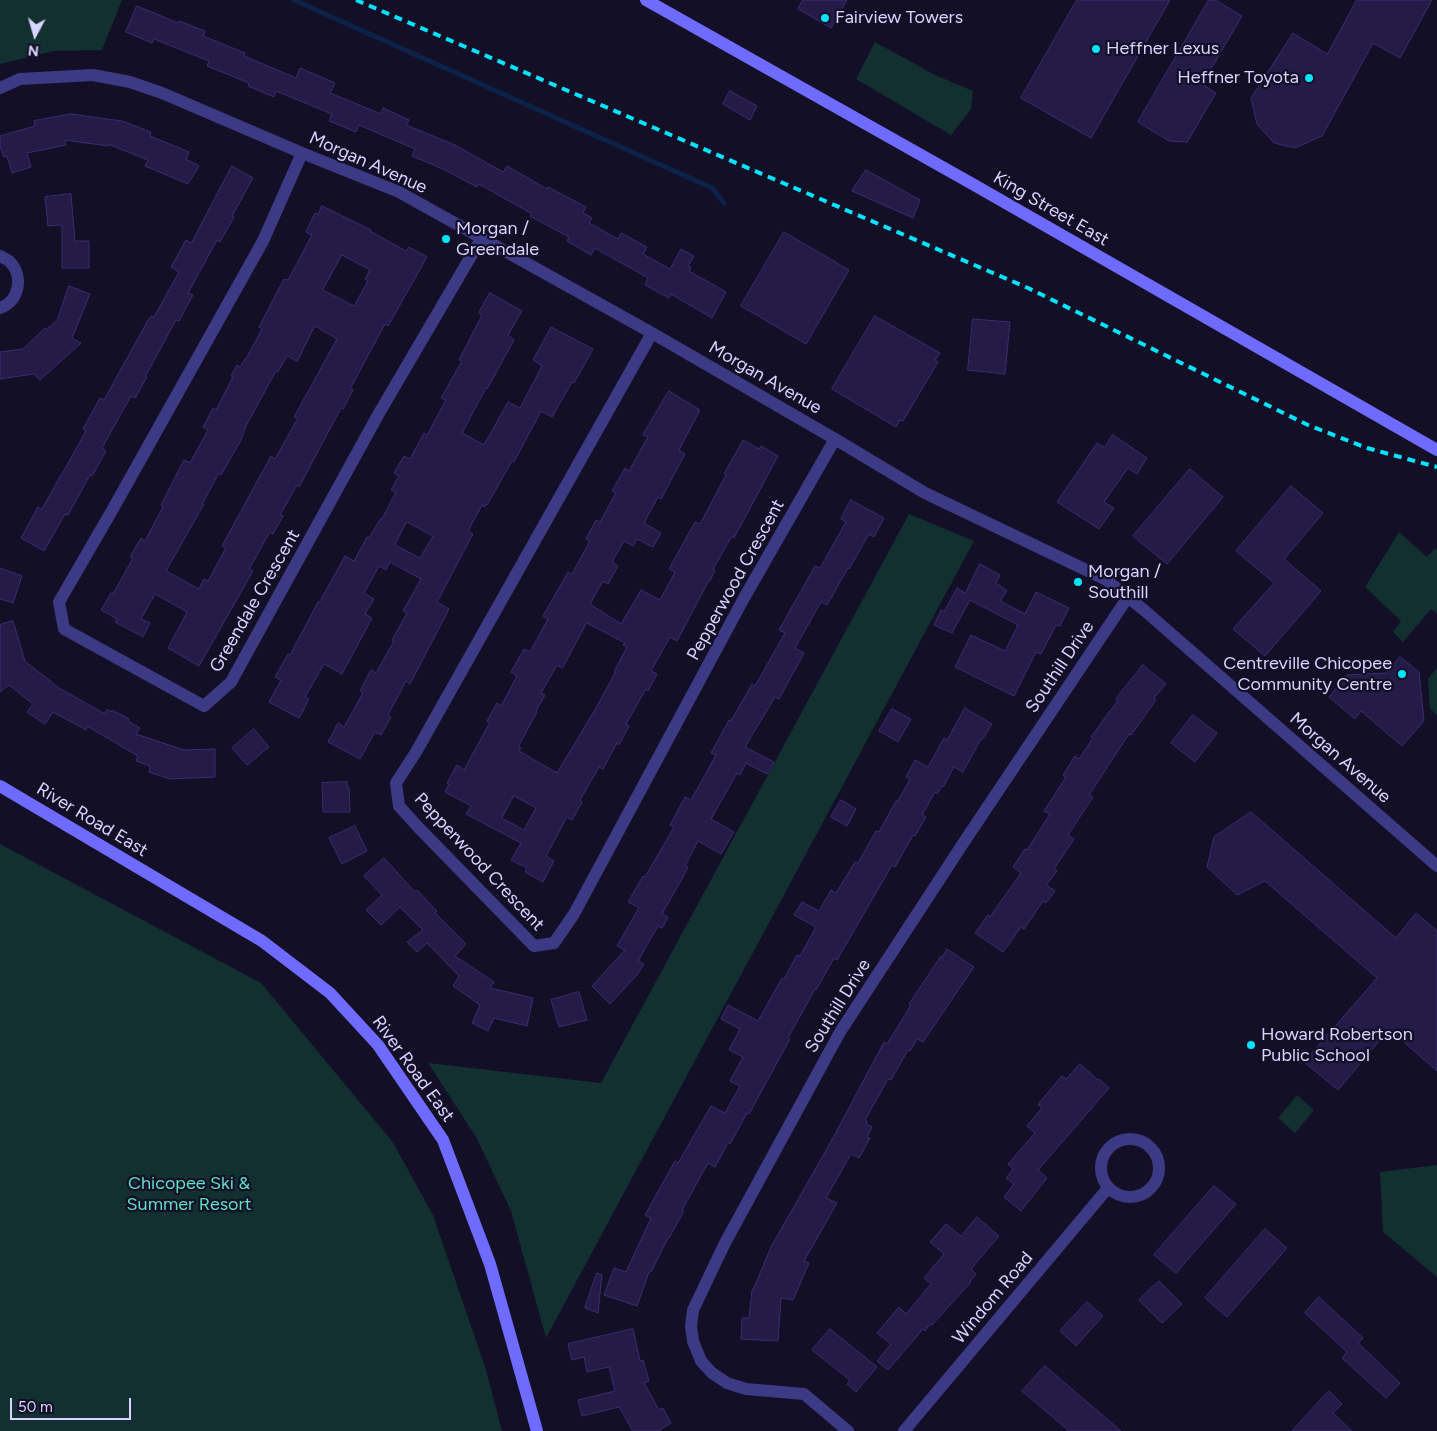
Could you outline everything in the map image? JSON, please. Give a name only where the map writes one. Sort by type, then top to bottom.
[{"type":"main road","name":"King Street East","points":[[646,0],[1437,450]]},
{"type":"main road","name":"River Road East","points":[[0,786],[262,941],[330,993],[378,1045],[443,1140],[490,1264],[538,1431]]},
{"type":"street","name":"Morgan Avenue","points":[[0,88],[20,79],[93,75],[130,82],[162,92],[302,153],[399,192],[652,333],[925,493],[1105,579],[1437,866]]},
{"type":"street","name":"Greendale Crescent","points":[[302,153],[263,241],[114,508],[59,602],[64,629],[204,706],[231,682],[378,415],[481,239]]},
{"type":"street","points":[[0,256],[10,262],[16,270],[18,282],[17,292],[12,300],[0,308]]},
{"type":"street","name":"Pepperwood Crescent","points":[[652,333],[416,752],[396,784],[399,806],[534,946],[554,943],[574,914],[744,598],[835,439]]},
{"type":"street","name":"Southill Drive","points":[[848,1431],[804,1394],[746,1389],[727,1383],[712,1373],[700,1361],[693,1341],[691,1326],[693,1310],[725,1243],[840,1032],[1128,597]]},
{"type":"street","points":[[1131,1139],[1142,1142],[1151,1148],[1158,1162],[1158,1178],[1153,1187],[1145,1194],[1126,1198],[1116,1195],[1108,1188],[1100,1170],[1106,1151],[1112,1145],[1121,1140],[1131,1139]]},
{"type":"street","name":"Windom Road","points":[[904,1431],[1108,1188]]},
{"type":"green space","points":[[0,0],[122,0],[102,50],[54,51],[0,64]]},
{"type":"green space","points":[[875,42],[935,75],[973,91],[971,109],[951,135],[856,79]]},
{"type":"green space","points":[[909,514],[974,541],[546,1338],[511,1211],[476,1137],[428,1063],[601,1083]]},
{"type":"green space","points":[[1399,532],[1427,557],[1435,548],[1437,550],[1437,613],[1431,609],[1403,642],[1393,632],[1401,621],[1365,587]]},
{"type":"green space","points":[[1437,668],[1437,716],[1430,708],[1428,679]]},
{"type":"green space","name":"Chicopee Ski & Summer Resort","points":[[0,844],[261,983],[392,1141],[433,1215],[486,1370],[502,1431],[0,1431]]},
{"type":"green space","points":[[1297,1095],[1314,1110],[1295,1133],[1278,1118]]},
{"type":"green space","points":[[1437,1165],[1437,1277],[1383,1232],[1380,1172]]},
{"type":"building","name":"Fairview Towers","points":[[803,0],[847,0],[831,28],[798,9]]},
{"type":"building","name":"Heffner Lexus","points":[[1077,0],[1170,0],[1091,138],[1021,98]]},
{"type":"building","points":[[1209,0],[1215,0],[1242,16],[1202,84],[1216,93],[1187,142],[1169,141],[1138,122]]},
{"type":"building","name":"Heffner Toyota","points":[[1357,0],[1432,0],[1400,58],[1373,43],[1322,136],[1295,148],[1274,143],[1257,124],[1251,98],[1293,33],[1327,54]]},
{"type":"building","points":[[137,6],[178,23],[179,21],[205,31],[203,36],[245,53],[244,56],[296,78],[300,68],[335,83],[330,93],[381,114],[383,108],[409,120],[406,125],[455,145],[503,172],[507,166],[547,189],[548,187],[586,207],[583,213],[592,218],[589,223],[618,239],[621,233],[647,247],[643,254],[670,269],[681,249],[694,256],[688,266],[691,267],[689,271],[726,292],[712,318],[671,294],[669,298],[645,285],[648,278],[595,248],[591,255],[567,241],[569,237],[530,216],[532,214],[479,184],[477,187],[443,169],[412,156],[415,149],[359,125],[356,132],[329,121],[332,114],[276,91],[274,97],[248,86],[249,83],[207,66],[209,61],[154,39],[152,43],[126,32]]},
{"type":"building","points":[[730,91],[757,106],[750,120],[723,104]]},
{"type":"building","points":[[71,114],[122,121],[151,132],[150,136],[189,152],[186,159],[199,166],[188,184],[145,166],[148,160],[108,144],[108,146],[65,140],[66,145],[27,153],[31,167],[12,173],[7,156],[4,157],[0,146],[0,136],[35,126],[34,121]]},
{"type":"building","points":[[232,166],[253,178],[232,216],[234,217],[220,242],[217,240],[188,293],[193,295],[179,321],[176,320],[135,398],[131,396],[102,448],[106,451],[92,476],[90,475],[68,515],[65,514],[44,551],[21,538],[38,507],[42,509],[61,476],[86,431],[83,429],[100,398],[104,400],[147,322],[151,316],[154,317],[179,272],[171,267],[186,240],[191,243]]},
{"type":"building","points":[[866,170],[920,200],[913,218],[852,191]]},
{"type":"building","points":[[71,194],[75,241],[89,241],[89,268],[62,268],[62,225],[48,226],[45,197]]},
{"type":"building","points":[[322,206],[371,230],[406,251],[409,247],[427,257],[388,326],[385,324],[350,389],[353,390],[343,409],[341,408],[299,487],[297,485],[280,515],[283,516],[273,534],[270,532],[249,569],[253,571],[199,666],[168,648],[187,612],[155,594],[141,619],[150,623],[143,637],[115,622],[117,619],[101,610],[111,593],[113,594],[133,558],[130,557],[141,538],[145,541],[184,460],[190,463],[208,430],[203,427],[213,408],[216,410],[237,365],[240,367],[246,359],[262,329],[259,327],[284,279],[288,280],[312,235],[306,232],[315,213],[318,214]],"holes":[[[342,255],[370,270],[365,279],[368,281],[354,306],[323,290]],[[315,326],[337,339],[294,417],[298,418],[275,459],[271,456],[222,546],[226,548],[208,581],[204,579],[199,589],[166,571],[204,504],[202,504],[219,473],[221,475],[241,440],[246,426],[276,371],[278,372],[287,356],[297,361]]]},
{"type":"building","points":[[784,232],[849,270],[806,344],[741,306]]},
{"type":"building","points":[[69,286],[90,294],[72,338],[81,343],[40,380],[34,374],[0,379],[0,352],[23,349],[45,328],[46,330],[57,320]]},
{"type":"building","points":[[490,293],[522,311],[508,335],[514,340],[462,433],[484,445],[508,402],[520,408],[542,366],[533,360],[551,327],[593,349],[552,417],[541,411],[514,462],[512,461],[487,505],[484,507],[482,505],[468,531],[473,534],[437,602],[449,609],[410,684],[406,681],[388,715],[391,717],[381,735],[375,732],[360,759],[328,742],[338,723],[344,727],[363,693],[360,691],[371,670],[376,673],[407,613],[403,611],[421,579],[390,562],[386,570],[379,566],[364,593],[374,599],[365,614],[372,618],[342,674],[324,664],[305,697],[309,699],[299,718],[269,702],[281,680],[275,677],[288,654],[290,655],[345,556],[354,561],[367,537],[369,538],[382,519],[396,492],[391,490],[399,476],[394,473],[404,456],[410,459],[424,433],[427,435],[446,400],[441,398],[462,361],[459,360],[482,315],[479,313]],"holes":[[[407,522],[433,536],[420,558],[395,545]]]},
{"type":"building","points":[[875,316],[940,353],[935,360],[938,362],[903,421],[900,420],[896,427],[832,389]]},
{"type":"building","points":[[973,319],[1010,322],[1005,374],[968,370]]},
{"type":"building","points":[[669,391],[700,410],[679,450],[685,454],[661,499],[658,497],[644,523],[661,533],[653,547],[637,539],[633,546],[624,541],[612,562],[618,566],[608,584],[603,581],[590,604],[621,624],[641,590],[660,600],[675,572],[669,569],[695,522],[700,524],[743,440],[759,449],[761,446],[778,456],[734,538],[732,536],[713,569],[715,570],[710,581],[677,641],[670,637],[651,671],[657,674],[626,724],[629,726],[619,745],[617,743],[603,769],[599,767],[580,800],[582,802],[572,820],[567,817],[546,856],[554,861],[543,882],[525,872],[527,868],[511,860],[521,843],[466,814],[471,806],[445,792],[449,784],[447,783],[457,765],[464,770],[490,722],[487,721],[497,703],[501,706],[517,676],[511,672],[524,649],[530,652],[548,619],[543,616],[568,572],[572,574],[590,541],[586,539],[596,520],[600,522],[616,493],[612,491],[625,468],[629,471],[648,437],[643,435]],"holes":[[[587,623],[625,643],[623,645],[627,647],[596,708],[557,773],[519,751],[521,748],[518,747],[545,695],[541,693],[557,665],[562,668]],[[514,796],[536,808],[524,830],[502,818]]]},
{"type":"building","points":[[1113,435],[1147,458],[1137,474],[1128,468],[1104,502],[1114,508],[1099,529],[1057,502],[1097,443],[1104,447]]},
{"type":"building","points":[[1190,469],[1223,497],[1167,564],[1133,536]]},
{"type":"building","points":[[1291,486],[1323,513],[1284,559],[1321,591],[1265,656],[1233,629],[1274,583],[1236,551]]},
{"type":"building","points":[[851,500],[884,518],[874,537],[869,534],[827,605],[821,602],[795,648],[804,653],[779,699],[775,697],[745,747],[774,762],[767,774],[746,763],[740,775],[737,773],[711,819],[734,832],[721,854],[698,841],[685,866],[688,867],[662,914],[668,917],[662,928],[658,926],[638,961],[644,964],[637,975],[610,1004],[592,986],[625,950],[617,946],[639,908],[628,902],[674,827],[670,825],[685,797],[691,800],[716,755],[711,753],[729,720],[731,721],[752,684],[755,686],[785,633],[779,630],[815,566],[820,568],[846,522],[841,519]]},
{"type":"building","points":[[980,564],[1000,575],[996,583],[1007,591],[1000,601],[1025,614],[1036,592],[1069,608],[1060,626],[1056,625],[1041,654],[1036,652],[1014,696],[955,667],[971,635],[1005,651],[1018,625],[970,600],[952,633],[934,625],[941,610],[944,612],[957,588],[965,593]]},
{"type":"building","points":[[0,568],[22,576],[13,603],[0,599]]},
{"type":"building","points":[[13,621],[25,661],[59,688],[105,714],[107,709],[111,712],[112,710],[129,719],[128,721],[140,728],[136,734],[184,750],[215,749],[215,777],[170,779],[149,772],[150,766],[136,761],[138,756],[87,726],[86,730],[53,712],[45,724],[27,712],[33,704],[9,685],[0,692],[0,625]]},
{"type":"building","points":[[1400,657],[1419,672],[1424,721],[1402,746],[1361,711],[1355,719],[1329,697],[1347,675],[1386,673]]},
{"type":"building","points":[[1143,665],[1166,684],[1154,698],[1156,700],[1131,735],[1129,734],[1089,795],[1093,797],[1068,835],[1074,839],[1054,869],[1057,871],[1046,885],[1055,891],[1046,903],[1043,901],[1024,929],[1021,927],[1003,952],[975,933],[988,915],[990,917],[1021,873],[1013,867],[1025,849],[1027,850],[1050,814],[1044,811],[1066,777],[1063,775],[1075,756],[1079,759],[1093,738],[1091,737],[1118,700],[1116,699]]},
{"type":"building","points":[[965,708],[992,724],[981,739],[963,772],[954,767],[943,787],[937,794],[935,792],[922,815],[926,817],[915,836],[913,835],[895,867],[892,865],[837,960],[834,958],[815,989],[749,1114],[747,1113],[715,1167],[708,1163],[651,1272],[649,1272],[637,1306],[604,1295],[614,1268],[626,1272],[651,1218],[645,1215],[675,1161],[678,1163],[711,1106],[725,1113],[740,1086],[730,1081],[743,1057],[729,1050],[740,1029],[721,1019],[728,1005],[758,1021],[782,978],[784,979],[797,955],[800,956],[816,927],[794,915],[802,902],[819,911],[831,890],[836,893],[855,862],[858,863],[876,831],[879,832],[896,801],[898,801],[910,779],[906,777],[915,760],[928,767],[944,738],[947,740]]},
{"type":"building","points":[[892,709],[911,719],[898,742],[879,731]]},
{"type":"building","points":[[1193,715],[1217,733],[1195,762],[1171,743]]},
{"type":"building","points":[[254,729],[269,747],[247,765],[232,748]]},
{"type":"building","points":[[347,782],[350,812],[323,812],[322,783]]},
{"type":"building","points":[[841,800],[856,809],[847,826],[831,817]]},
{"type":"building","points":[[1251,812],[1396,938],[1416,913],[1437,931],[1437,1071],[1389,1029],[1338,1090],[1304,1062],[1377,978],[1265,881],[1237,895],[1207,867],[1214,837]]},
{"type":"building","points":[[355,826],[367,851],[342,864],[329,838]]},
{"type":"building","points":[[384,858],[415,892],[417,890],[437,911],[435,913],[466,944],[455,956],[494,982],[490,988],[533,998],[527,1026],[494,1018],[488,1031],[472,1023],[480,1005],[453,986],[459,976],[427,943],[417,952],[407,942],[423,930],[400,907],[381,925],[366,910],[382,895],[364,876]]},
{"type":"building","points":[[947,949],[974,967],[923,1042],[917,1039],[910,1051],[908,1050],[891,1080],[888,1079],[865,1120],[867,1121],[866,1124],[872,1127],[867,1137],[870,1138],[859,1158],[851,1154],[826,1198],[837,1203],[804,1261],[809,1263],[793,1300],[781,1298],[778,1341],[741,1339],[742,1318],[749,1318],[752,1290],[771,1247],[833,1138],[884,1042],[887,1044],[911,1005],[909,1004]]},
{"type":"building","points":[[579,992],[587,1020],[559,1027],[551,1000]]},
{"type":"building","points":[[1080,1064],[1109,1088],[1038,1170],[1047,1178],[1021,1211],[1004,1197],[1014,1184],[1006,1178],[1013,1169],[1008,1164],[1035,1133],[1027,1126],[1042,1108],[1038,1104],[1062,1076],[1066,1079]]},
{"type":"building","points":[[1214,1186],[1236,1204],[1176,1273],[1154,1255]]},
{"type":"building","points":[[977,1217],[999,1236],[971,1269],[976,1274],[971,1282],[932,1325],[930,1324],[925,1331],[923,1329],[888,1370],[877,1361],[891,1344],[877,1333],[899,1307],[906,1314],[931,1284],[924,1278],[944,1254],[930,1242],[946,1224],[961,1236]]},
{"type":"building","points":[[1265,1229],[1287,1248],[1227,1317],[1205,1298]]},
{"type":"building","points":[[597,1273],[602,1275],[598,1313],[585,1308]]},
{"type":"building","points":[[1159,1281],[1182,1304],[1162,1323],[1139,1300]]},
{"type":"building","points":[[1319,1297],[1363,1338],[1358,1343],[1400,1383],[1386,1398],[1342,1358],[1347,1352],[1305,1313]]},
{"type":"building","points":[[1087,1302],[1103,1316],[1076,1346],[1060,1331]]},
{"type":"building","points":[[633,1329],[640,1361],[643,1360],[649,1381],[644,1383],[659,1410],[663,1408],[671,1423],[658,1431],[633,1431],[619,1407],[582,1416],[578,1400],[615,1391],[609,1367],[587,1372],[584,1357],[572,1360],[568,1344]]},
{"type":"building","points":[[830,1329],[877,1367],[856,1392],[847,1384],[850,1380],[812,1350]]},
{"type":"building","points":[[1045,1366],[1121,1431],[1069,1431],[1022,1391]]},
{"type":"building","points":[[1329,1391],[1342,1404],[1333,1413],[1352,1431],[1292,1431]]},
{"type":"waterway","points":[[294,0],[712,188],[724,203]]},
{"type":"railway","points":[[356,0],[1028,288],[1308,425],[1367,448],[1437,467]]},
{"type":"place","name":"Fairview Towers","points":[[825,18]]},
{"type":"place","name":"Heffner Lexus","points":[[1096,49]]},
{"type":"place","name":"Heffner Toyota","points":[[1309,78]]},
{"type":"place","name":"Morgan / Greendale","points":[[446,239]]},
{"type":"place","name":"Morgan / Southill","points":[[1078,582]]},
{"type":"place","name":"Centreville Chicopee Community Centre","points":[[1402,674]]},
{"type":"place","name":"Howard Robertson Public School","points":[[1251,1045]]}]
